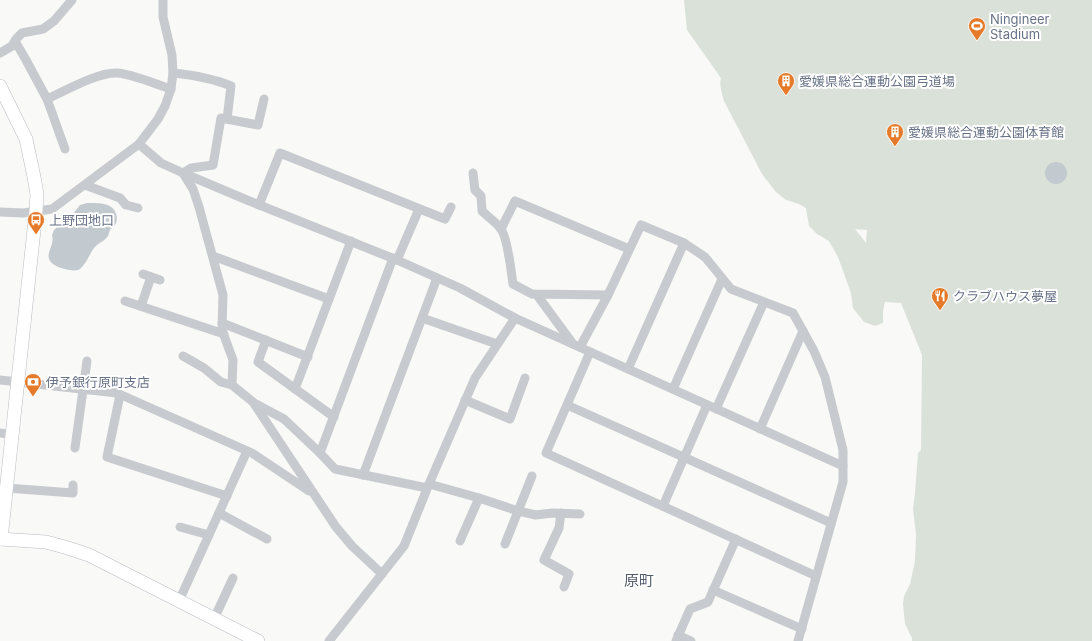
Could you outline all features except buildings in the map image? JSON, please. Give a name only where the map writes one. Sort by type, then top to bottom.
[{"type":"street","points":[[0,53],[12,46],[22,33],[43,29],[54,21],[72,0]]},
{"type":"street","points":[[0,212],[23,213],[52,209],[139,144],[158,119],[165,106],[171,89],[173,73],[172,55],[163,17],[163,0]]},
{"type":"street","points":[[15,41],[47,99],[65,149]]},
{"type":"street","points":[[47,99],[103,75],[117,73],[130,75],[171,89]]},
{"type":"street","points":[[173,73],[201,76],[230,86],[227,119]]},
{"type":"street","points":[[0,86],[26,139],[37,194],[18,383],[6,434],[7,488],[1,539],[46,542],[89,555],[258,641]]},
{"type":"street","points":[[182,173],[191,168],[214,165],[221,118],[258,125],[264,99]]},
{"type":"street","points":[[139,144],[161,163],[182,173],[395,259],[460,288],[515,318],[843,466]]},
{"type":"street","points":[[259,205],[280,153],[445,219],[451,207]]},
{"type":"street","points":[[182,173],[193,188],[223,295],[222,330],[233,360],[232,385]]},
{"type":"street","points":[[473,173],[475,190],[481,196],[482,211],[501,229],[507,245],[513,284],[532,294],[608,295]]},
{"type":"street","points":[[85,185],[120,198],[126,205],[138,208]]},
{"type":"street","points":[[501,229],[515,201],[629,249]]},
{"type":"street","points":[[320,453],[395,259],[419,209]]},
{"type":"street","points":[[577,346],[608,295],[641,225],[684,243],[705,257],[731,289],[793,313],[814,351],[825,377],[843,450],[843,482],[798,641]]},
{"type":"street","points":[[295,389],[351,241]]},
{"type":"street","points":[[628,369],[684,243]]},
{"type":"street","points":[[213,256],[329,299]]},
{"type":"street","points":[[141,306],[151,277]]},
{"type":"street","points":[[363,475],[437,278]]},
{"type":"street","points":[[672,389],[722,279]]},
{"type":"street","points":[[537,294],[577,346]]},
{"type":"street","points":[[125,301],[224,334]]},
{"type":"street","points":[[716,409],[764,302]]},
{"type":"street","points":[[422,318],[497,344]]},
{"type":"street","points":[[329,641],[404,546],[428,486],[475,378],[515,318]]},
{"type":"street","points":[[222,323],[308,357]]},
{"type":"street","points":[[760,429],[803,331]]},
{"type":"street","points":[[266,340],[258,362],[334,417]]},
{"type":"street","points":[[590,352],[546,453],[816,576]]},
{"type":"street","points":[[182,356],[204,368],[221,382],[232,385],[253,402],[284,419],[335,469],[428,486],[480,498],[518,511],[536,515],[552,513],[580,514]]},
{"type":"street","points":[[75,448],[87,361]]},
{"type":"street","points":[[465,400],[510,419],[525,378]]},
{"type":"street","points":[[0,380],[117,393],[252,453],[314,494]]},
{"type":"street","points":[[120,395],[107,457],[227,496]]},
{"type":"street","points":[[253,402],[336,527],[352,546],[382,574]]},
{"type":"street","points":[[567,405],[831,523]]},
{"type":"street","points":[[662,506],[707,405]]},
{"type":"street","points":[[179,601],[247,451]]},
{"type":"street","points":[[505,544],[532,476]]},
{"type":"street","points":[[7,488],[72,493],[73,485]]},
{"type":"street","points":[[460,541],[480,498]]},
{"type":"street","points":[[219,513],[267,539]]},
{"type":"street","points":[[561,514],[560,528],[544,560],[569,574],[564,587]]},
{"type":"street","points":[[180,527],[209,536]]},
{"type":"street","points":[[691,641],[677,638],[690,609],[708,602],[736,539]]},
{"type":"street","points":[[214,619],[233,578]]},
{"type":"street","points":[[713,590],[802,629]]},
{"type":"shaded area","points":[[684,0],[1092,0],[1092,641],[912,641],[905,624],[903,604],[904,596],[910,584],[915,561],[916,534],[913,509],[918,453],[921,450],[922,355],[901,303],[885,302],[883,323],[875,326],[864,322],[853,308],[851,293],[838,257],[829,241],[817,234],[809,226],[806,208],[786,200],[776,192],[762,174],[724,101],[720,81],[721,78],[687,30]],"holes":[[[855,229],[867,230],[866,243]]]},
{"type":"shaded area","points":[[1056,162],[1064,165],[1067,173],[1064,181],[1056,184],[1048,181],[1045,173],[1048,165]]},
{"type":"shaded area","points":[[87,203],[104,204],[112,207],[117,216],[116,224],[110,230],[107,238],[94,248],[81,268],[78,270],[72,270],[55,265],[49,258],[54,230],[70,218],[80,205]]},
{"type":"place","name":"Ningineer Stadium","points":[[977,41]]},
{"type":"place","name":"愛媛県総合運動公園弓道場","points":[[786,96]]},
{"type":"place","name":"愛媛県総合運動公園体育館","points":[[895,147]]},
{"type":"place","name":"上野団地口","points":[[36,235]]},
{"type":"place","name":"クラブハウス夢屋","points":[[940,311]]},
{"type":"place","name":"伊予銀行原町支店","points":[[33,397]]},
{"type":"district","name":"原町","points":[[639,581]]}]
